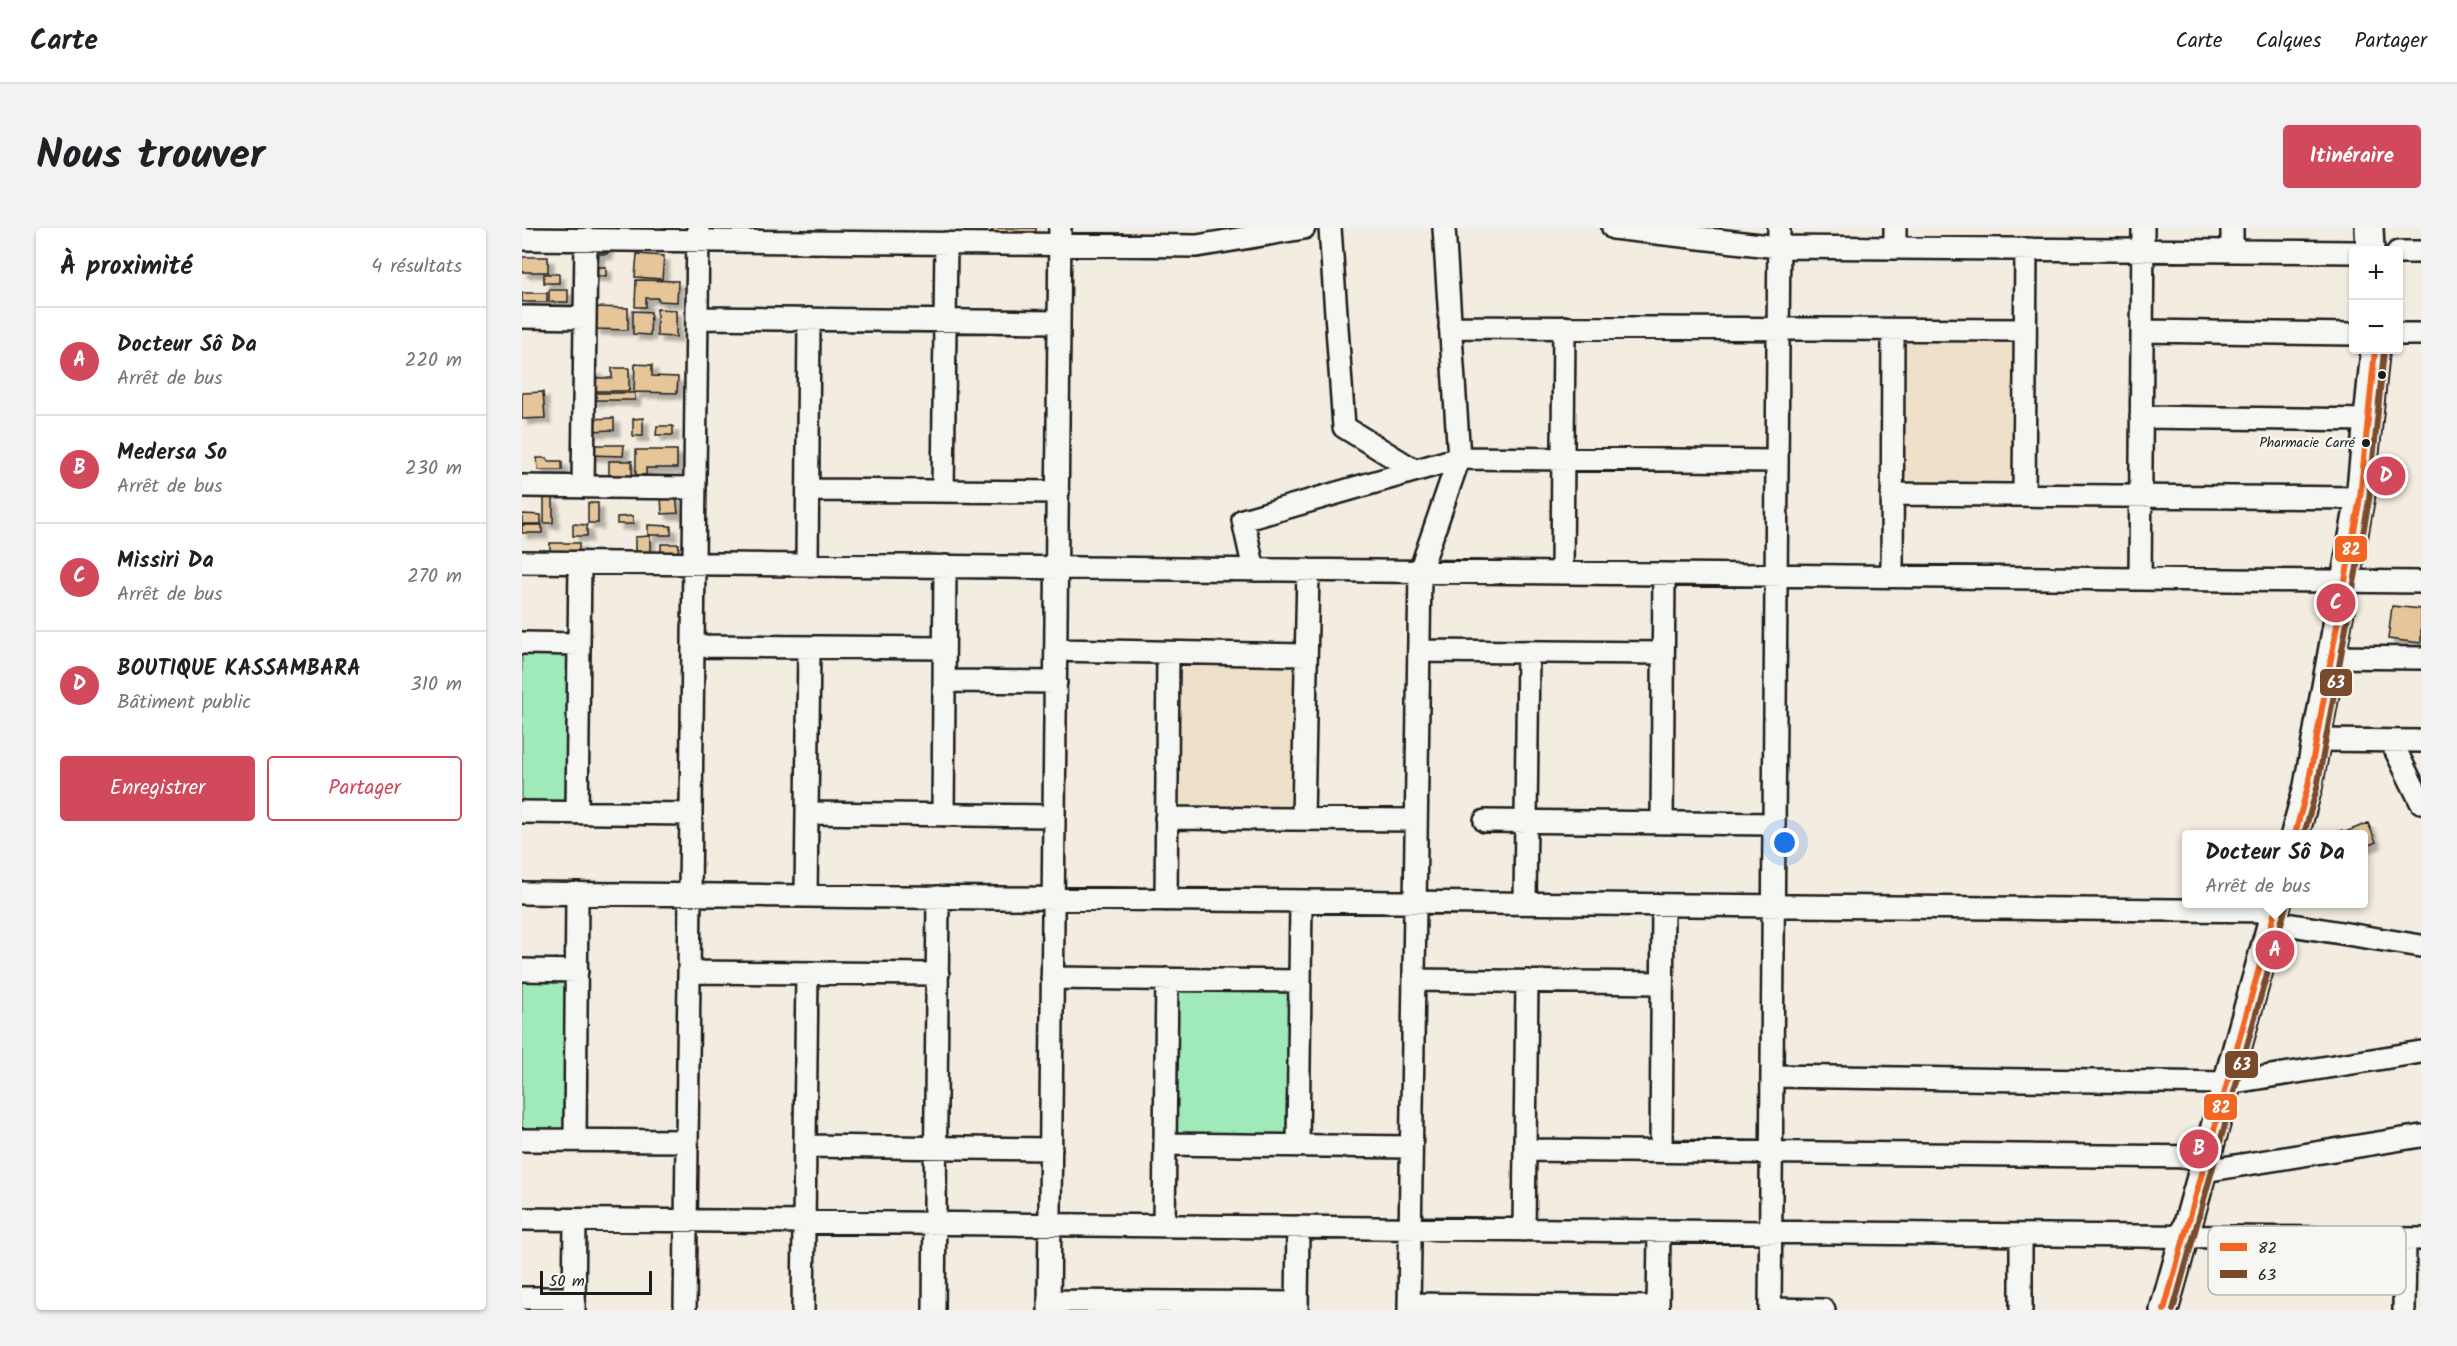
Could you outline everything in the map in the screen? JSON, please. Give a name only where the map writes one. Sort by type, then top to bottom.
[{"type":"main road","points":[[2369,228],[2370,246]]},
{"type":"main road","points":[[2387,228],[2388,246]]},
{"type":"main road","points":[[2296,830],[2308,786],[2360,498],[2377,354]]},
{"type":"main road","points":[[2164,1310],[2275,912]]},
{"type":"street","points":[[522,239],[586,239],[698,234],[811,235],[946,243],[1060,236],[1197,246],[1304,228]]},
{"type":"street","points":[[1330,228],[1344,427],[1414,470]]},
{"type":"street","points":[[1444,228],[1459,458],[1420,572],[1409,1307],[1658,1309],[1659,1231]]},
{"type":"street","points":[[1613,228],[1778,237],[1895,238],[2026,249],[2349,252]]},
{"type":"street","points":[[2140,579],[2143,228]]},
{"type":"street","points":[[2232,228],[2232,250]]},
{"type":"street","points":[[685,1310],[698,234]]},
{"type":"street","points":[[1060,236],[1049,1305],[1297,1306],[1298,1227]]},
{"type":"street","points":[[1778,237],[1770,1310],[1824,1310]]},
{"type":"street","points":[[583,487],[586,239]]},
{"type":"street","points":[[943,491],[946,243]]},
{"type":"street","points":[[2024,495],[2026,249]]},
{"type":"street","points":[[2403,252],[2421,252]]},
{"type":"street","points":[[522,317],[585,318]]},
{"type":"street","points":[[697,318],[1059,322]]},
{"type":"street","points":[[807,565],[809,319]]},
{"type":"street","points":[[1450,327],[2025,330]]},
{"type":"street","points":[[1562,573],[1564,327]]},
{"type":"street","points":[[1892,576],[1893,330]]},
{"type":"street","points":[[2142,331],[2349,334]]},
{"type":"street","points":[[2403,334],[2421,334]]},
{"type":"street","points":[[2141,417],[2370,420]]},
{"type":"street","points":[[1254,570],[1243,520],[1459,458],[1777,460]]},
{"type":"street","points":[[522,486],[695,488]]},
{"type":"street","points":[[808,490],[1058,492]]},
{"type":"street","points":[[1892,495],[2360,498]]},
{"type":"street","points":[[522,562],[2421,582]]},
{"type":"street","points":[[578,813],[580,563]]},
{"type":"street","points":[[943,815],[945,566]]},
{"type":"street","points":[[1303,819],[1308,570]]},
{"type":"street","points":[[1662,823],[1664,574]]},
{"type":"street","points":[[522,643],[579,644]]},
{"type":"street","points":[[693,646],[944,648]]},
{"type":"street","points":[[806,896],[809,647]]},
{"type":"street","points":[[1056,650],[1306,655]]},
{"type":"street","points":[[1419,651],[1663,653]]},
{"type":"street","points":[[1166,900],[1168,652]]},
{"type":"street","points":[[1525,903],[1528,652]]},
{"type":"street","points":[[2330,657],[2421,658]]},
{"type":"street","points":[[944,681],[1056,682]]},
{"type":"street","points":[[2315,740],[2421,741]]},
{"type":"street","points":[[2391,741],[2421,801]]},
{"type":"street","points":[[522,812],[691,814]]},
{"type":"street","points":[[807,813],[1054,816]]},
{"type":"street","points":[[1167,818],[1416,820]]},
{"type":"street","points":[[1485,821],[1774,824]]},
{"type":"street","points":[[522,893],[2275,912],[2421,946]]},
{"type":"street","points":[[575,1140],[577,893]]},
{"type":"street","points":[[934,1310],[938,897]]},
{"type":"street","points":[[1298,1146],[1301,901]]},
{"type":"street","points":[[1661,1151],[1663,905]]},
{"type":"street","points":[[522,970],[577,971]]},
{"type":"street","points":[[689,972],[938,975]]},
{"type":"street","points":[[803,1310],[807,973]]},
{"type":"street","points":[[1053,978],[1300,981]]},
{"type":"street","points":[[1164,1226],[1167,980]]},
{"type":"street","points":[[1414,980],[1662,983]]},
{"type":"street","points":[[1524,1230],[1527,981]]},
{"type":"street","points":[[1772,1076],[2228,1083],[2421,1052]]},
{"type":"street","points":[[1525,1150],[1771,1152],[2205,1164],[2421,1137]]},
{"type":"street","points":[[522,1140],[687,1141]]},
{"type":"street","points":[[1165,1144],[1411,1147]]},
{"type":"street","points":[[805,1146],[1051,1149]]},
{"type":"street","points":[[522,1219],[2208,1236]]},
{"type":"street","points":[[522,1298],[574,1304],[575,1220]]},
{"type":"street","points":[[2021,1235],[2021,1310]]},
{"type":"street","points":[[2406,1294],[2413,1239]]},
{"type":"street","points":[[2404,1310],[2406,1295]]},
{"type":"shaded area","points":[[1901,333],[2019,333],[2019,489],[1901,489]]},
{"type":"shaded area","points":[[1175,662],[1298,667],[1292,810],[1170,806]]},
{"type":"green space","points":[[522,647],[575,648],[573,808],[522,808]]},
{"type":"green space","points":[[522,975],[572,976],[570,1137],[522,1136]]},
{"type":"green space","points":[[1173,981],[1296,982],[1294,1143],[1171,1142]]},
{"type":"building","points":[[992,228],[1036,228],[1036,232],[992,232]]},
{"type":"building","points":[[607,242],[607,254],[599,254],[598,267],[606,267],[606,276],[590,276],[591,247]]},
{"type":"building","points":[[637,254],[664,256],[662,279],[635,277]]},
{"type":"building","points":[[522,257],[548,257],[548,272],[522,272]]},
{"type":"building","points":[[544,274],[559,274],[559,283],[544,283]]},
{"type":"building","points":[[636,280],[678,281],[677,302],[646,298],[646,307],[635,307]]},
{"type":"building","points":[[549,290],[568,290],[568,302],[549,302]]},
{"type":"building","points":[[522,293],[547,293],[547,302],[522,302]]},
{"type":"building","points":[[595,307],[628,308],[628,330],[595,329]]},
{"type":"building","points":[[657,309],[676,310],[676,337],[657,336]]},
{"type":"building","points":[[633,311],[651,312],[650,335],[633,334]]},
{"type":"building","points":[[635,364],[652,365],[652,376],[678,377],[677,393],[634,392]]},
{"type":"building","points":[[612,368],[629,368],[629,391],[587,391],[587,370],[597,370],[597,378],[612,378]]},
{"type":"building","points":[[543,392],[545,418],[522,419],[522,393]]},
{"type":"building","points":[[592,393],[635,393],[635,400],[592,400]]},
{"type":"building","points":[[614,418],[614,430],[589,431],[589,419]]},
{"type":"building","points":[[643,418],[643,436],[633,436],[633,419]]},
{"type":"building","points":[[657,426],[673,426],[673,435],[656,435]]},
{"type":"building","points":[[589,445],[624,445],[623,456],[589,455]]},
{"type":"building","points":[[636,450],[677,450],[677,468],[646,468],[646,475],[636,475]]},
{"type":"building","points":[[537,458],[562,461],[562,470],[538,470]]},
{"type":"building","points":[[609,461],[632,461],[632,479],[609,479]]},
{"type":"building","points":[[676,496],[678,513],[662,514],[661,497]]},
{"type":"building","points":[[544,498],[553,498],[553,523],[544,523]]},
{"type":"building","points":[[588,503],[598,503],[598,523],[588,523]]},
{"type":"building","points":[[522,514],[541,515],[541,524],[522,524]]},
{"type":"building","points":[[633,516],[633,524],[617,524],[617,517]]},
{"type":"building","points":[[573,524],[587,525],[587,536],[573,536]]},
{"type":"building","points":[[522,525],[542,525],[542,533],[522,533]]},
{"type":"building","points":[[648,525],[671,526],[671,535],[648,535]]},
{"type":"building","points":[[650,536],[650,552],[635,552],[635,537]]},
{"type":"building","points":[[550,543],[579,543],[579,552],[550,552]]},
{"type":"building","points":[[661,544],[679,544],[678,554],[661,554]]},
{"type":"building","points":[[2392,606],[2421,609],[2421,643],[2388,639]]},
{"type":"building","points":[[2368,823],[2376,842],[2368,845],[2368,830],[2350,830]]},
{"type":"transit line","name":"82","points":[[2296,830],[2308,786],[2360,498],[2375,354]]},
{"type":"transit line","name":"63","points":[[2305,830],[2317,788],[2369,500],[2384,354]]},
{"type":"transit line","name":"82","points":[[2164,1310],[2276,908]]},
{"type":"transit line","name":"63","points":[[2173,1310],[2285,908]]},
{"type":"place","name":"Pharmacie Carré","points":[[2366,443]]},
{"type":"place","name":"BOUTIQUE KASSAMBARA","points":[[2386,476]]},
{"type":"place","name":"Missiri Da","points":[[2336,603]]},
{"type":"place","name":"Docteur Sô Da","points":[[2275,950]]},
{"type":"place","name":"Medersa So","points":[[2199,1149]]}]
